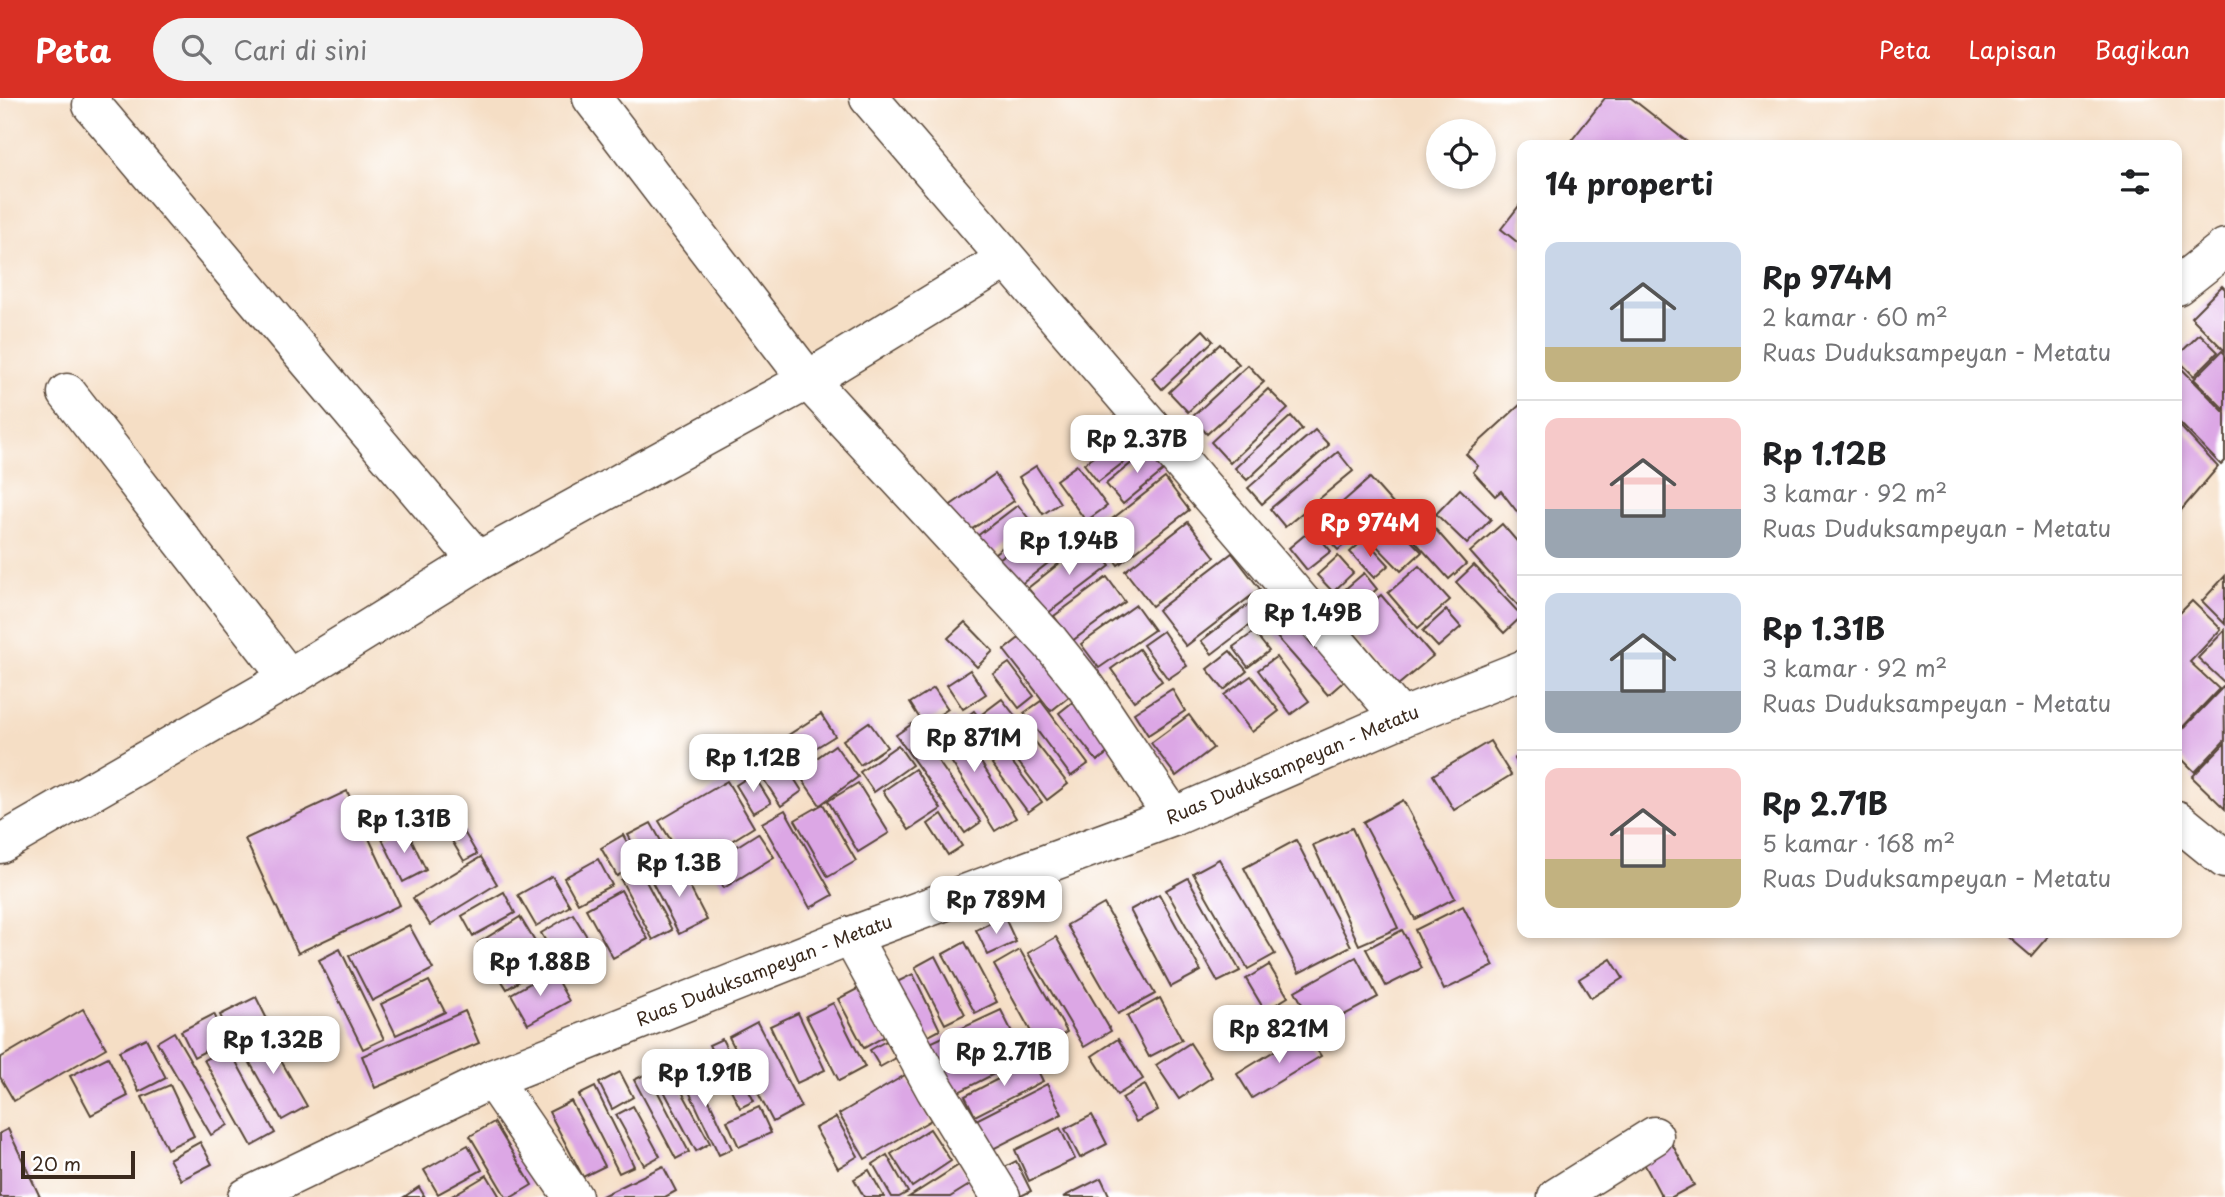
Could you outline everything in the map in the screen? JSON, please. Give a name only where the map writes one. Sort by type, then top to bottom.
[{"type":"street","points":[[593,98],[808,380],[1051,642],[1087,687],[1173,817]]},
{"type":"street","points":[[869,98],[1401,718]]},
{"type":"street","points":[[92,105],[478,561]]},
{"type":"street","points":[[2182,282],[2225,248]]},
{"type":"street","points":[[0,844],[289,678],[478,561],[808,380],[1006,259]]},
{"type":"street","points":[[67,393],[289,678]]},
{"type":"street","name":"Ruas Duduksampeyan - Metatu","points":[[247,1197],[492,1079],[851,936],[1173,817],[1401,718],[1517,672]]},
{"type":"street","points":[[2182,824],[2225,859]]},
{"type":"street","points":[[851,936],[935,1089],[1001,1197]]},
{"type":"street","points":[[492,1079],[573,1197]]},
{"type":"street","points":[[1557,1197],[1654,1136]]},
{"type":"building","points":[[1605,98],[1631,98],[1685,140],[1572,140]]},
{"type":"building","points":[[1517,208],[1517,242],[1501,229]]},
{"type":"building","points":[[2222,286],[2225,289],[2225,351],[2191,317]]},
{"type":"building","points":[[1203,330],[1213,341],[1162,389],[1152,378]]},
{"type":"building","points":[[2200,334],[2218,352],[2194,376],[2182,364],[2182,351]]},
{"type":"building","points":[[1220,344],[1239,364],[1188,412],[1169,392]]},
{"type":"building","points":[[2222,351],[2225,354],[2225,410],[2194,379]]},
{"type":"building","points":[[1248,365],[1264,382],[1207,434],[1192,417]]},
{"type":"building","points":[[2182,369],[2225,413],[2225,461],[2221,465],[2182,425]]},
{"type":"building","points":[[1268,389],[1288,409],[1230,463],[1211,442]]},
{"type":"building","points":[[1517,408],[1517,512],[1501,491],[1495,496],[1473,472],[1478,466],[1466,454]]},
{"type":"building","points":[[1291,416],[1302,429],[1247,480],[1235,468]]},
{"type":"building","points":[[1135,424],[1150,442],[1098,482],[1084,464]]},
{"type":"building","points":[[2182,428],[2218,467],[2182,509]]},
{"type":"building","points":[[1315,430],[1329,445],[1262,504],[1248,488]]},
{"type":"building","points":[[1151,447],[1168,467],[1123,504],[1106,484]]},
{"type":"building","points":[[1338,452],[1353,471],[1285,527],[1270,509]]},
{"type":"building","points":[[1077,465],[1107,506],[1086,521],[1056,480]]},
{"type":"building","points":[[1036,466],[1060,503],[1043,514],[1019,477]]},
{"type":"building","points":[[995,474],[1014,501],[963,535],[945,509]]},
{"type":"building","points":[[1165,478],[1189,510],[1118,565],[1094,533]]},
{"type":"building","points":[[1370,478],[1394,505],[1361,534],[1337,507]]},
{"type":"building","points":[[1460,489],[1491,519],[1467,544],[1436,514]]},
{"type":"building","points":[[1018,505],[1033,524],[987,559],[972,540]]},
{"type":"building","points":[[1332,512],[1355,536],[1338,550],[1316,526]]},
{"type":"building","points":[[1390,519],[1422,552],[1401,571],[1369,538]]},
{"type":"building","points":[[1188,522],[1215,557],[1152,606],[1125,571]]},
{"type":"building","points":[[1429,522],[1466,564],[1449,579],[1411,537]]},
{"type":"building","points":[[1047,523],[1067,548],[1020,585],[999,559]]},
{"type":"building","points":[[1502,524],[1517,541],[1517,604],[1470,552]]},
{"type":"building","points":[[1312,529],[1331,551],[1307,570],[1289,548]]},
{"type":"building","points":[[1365,539],[1389,565],[1374,578],[1350,552]]},
{"type":"building","points":[[1089,540],[1110,566],[1048,613],[1028,588]]},
{"type":"building","points":[[1232,553],[1260,589],[1186,646],[1158,610]]},
{"type":"building","points":[[1338,556],[1353,573],[1333,592],[1317,575]]},
{"type":"building","points":[[1474,565],[1517,611],[1517,621],[1504,633],[1456,582]]},
{"type":"building","points":[[1419,566],[1450,600],[1418,628],[1388,593]]},
{"type":"building","points":[[1364,573],[1377,589],[1342,618],[1329,603]]},
{"type":"building","points":[[2225,576],[2225,624],[2202,601]]},
{"type":"building","points":[[1107,577],[1125,602],[1072,641],[1054,616]]},
{"type":"building","points":[[1381,595],[1433,656],[1398,685],[1346,624]]},
{"type":"building","points":[[1254,600],[1264,614],[1212,654],[1201,641]]},
{"type":"building","points":[[2192,601],[2221,629],[2190,662],[2219,689],[2182,728],[2182,611]]},
{"type":"building","points":[[1298,602],[1358,669],[1328,695],[1269,628]]},
{"type":"building","points":[[1136,605],[1154,630],[1099,668],[1081,644]]},
{"type":"building","points":[[1446,610],[1461,627],[1438,647],[1423,631]]},
{"type":"building","points":[[965,622],[993,651],[977,667],[948,638]]},
{"type":"building","points":[[1033,627],[1080,688],[1051,711],[1004,650]]},
{"type":"building","points":[[2225,630],[2225,683],[2198,658]]},
{"type":"building","points":[[1163,631],[1187,666],[1168,679],[1143,645]]},
{"type":"building","points":[[1254,632],[1269,651],[1248,667],[1233,647]]},
{"type":"building","points":[[1139,649],[1162,681],[1134,701],[1111,669]]},
{"type":"building","points":[[1230,651],[1247,671],[1224,690],[1207,669]]},
{"type":"building","points":[[1276,657],[1309,701],[1291,714],[1258,670]]},
{"type":"building","points":[[1009,663],[1034,696],[1019,708],[993,674]]},
{"type":"building","points":[[970,670],[986,694],[963,709],[947,685]]},
{"type":"building","points":[[1251,676],[1279,711],[1252,732],[1224,695]]},
{"type":"building","points":[[2224,686],[2225,740],[2195,772],[2182,759],[2182,730]]},
{"type":"building","points":[[934,688],[948,709],[924,725],[910,703]]},
{"type":"building","points":[[1172,689],[1185,711],[1148,735],[1134,713]]},
{"type":"building","points":[[1079,697],[1117,746],[1097,761],[1059,713]]},
{"type":"building","points":[[1002,699],[1068,784],[1047,800],[982,714]]},
{"type":"building","points":[[1041,701],[1088,764],[1071,776],[1024,713]]},
{"type":"building","points":[[974,711],[1002,746],[989,756],[961,721]]},
{"type":"building","points":[[821,714],[835,736],[793,762],[779,741]]},
{"type":"building","points":[[1189,715],[1213,748],[1176,776],[1151,743]]},
{"type":"building","points":[[953,718],[1016,818],[995,831],[932,731]]},
{"type":"building","points":[[869,722],[887,747],[860,765],[843,740]]},
{"type":"building","points":[[912,724],[981,822],[965,833],[896,735]]},
{"type":"building","points":[[1490,741],[1511,775],[1454,810],[1433,775]]},
{"type":"building","points":[[2225,743],[2225,809],[2192,777]]},
{"type":"building","points":[[835,745],[858,777],[820,805],[797,772]]},
{"type":"building","points":[[898,745],[912,765],[874,792],[860,772]]},
{"type":"building","points":[[1006,754],[1042,802],[1028,812],[992,764]]},
{"type":"building","points":[[779,755],[802,791],[781,806],[757,769]]},
{"type":"building","points":[[915,769],[941,809],[909,830],[883,791]]},
{"type":"building","points":[[753,774],[771,803],[753,813],[736,785]]},
{"type":"building","points":[[727,781],[754,827],[688,868],[659,821]]},
{"type":"building","points":[[858,783],[889,833],[858,852],[828,801]]},
{"type":"building","points":[[347,791],[400,905],[298,953],[245,839]]},
{"type":"building","points":[[1403,800],[1455,898],[1415,919],[1363,822]]},
{"type":"building","points":[[446,801],[477,854],[464,861],[433,809]]},
{"type":"building","points":[[823,804],[856,861],[828,877],[795,820]]},
{"type":"building","points":[[785,810],[833,895],[810,908],[762,823]]},
{"type":"building","points":[[942,814],[962,846],[948,855],[928,824]]},
{"type":"building","points":[[651,823],[670,857],[647,869],[628,835]]},
{"type":"building","points":[[406,828],[426,870],[403,882],[382,839]]},
{"type":"building","points":[[1352,828],[1398,928],[1359,945],[1313,845]]},
{"type":"building","points":[[758,833],[774,857],[724,888],[709,864]]},
{"type":"building","points":[[623,835],[639,863],[617,876],[601,848]]},
{"type":"building","points":[[1296,840],[1351,946],[1299,973],[1244,868]]},
{"type":"building","points":[[481,857],[497,884],[430,925],[413,898]]},
{"type":"building","points":[[598,859],[612,885],[578,903],[564,878]]},
{"type":"building","points":[[1219,859],[1275,954],[1248,969],[1193,873]]},
{"type":"building","points":[[678,864],[707,920],[679,934],[650,878]]},
{"type":"building","points":[[640,870],[672,930],[653,940],[621,880]]},
{"type":"building","points":[[552,876],[570,906],[536,926],[518,895]]},
{"type":"building","points":[[1188,878],[1240,971],[1218,982],[1166,890]]},
{"type":"building","points":[[621,890],[648,939],[613,958],[586,909]]},
{"type":"building","points":[[504,892],[515,913],[473,936],[462,916]]},
{"type":"building","points":[[1159,894],[1201,971],[1171,987],[1130,910]]},
{"type":"building","points":[[1104,904],[1155,994],[1118,1014],[1067,925]]},
{"type":"building","points":[[1463,906],[1494,966],[1444,990],[1415,930]]},
{"type":"building","points":[[573,914],[602,961],[569,981],[541,933]]},
{"type":"building","points":[[1004,916],[1016,942],[988,955],[976,930]]},
{"type":"building","points":[[520,917],[548,963],[507,989],[478,943]]},
{"type":"building","points":[[409,925],[433,969],[372,1001],[349,956]]},
{"type":"building","points":[[1402,930],[1422,968],[1386,986],[1366,949]]},
{"type":"building","points":[[1056,937],[1111,1031],[1084,1047],[1028,953]]},
{"type":"building","points":[[2010,938],[2047,938],[2031,956]]},
{"type":"building","points":[[965,942],[997,1002],[975,1013],[943,954]]},
{"type":"building","points":[[340,949],[384,1039],[363,1049],[319,960]]},
{"type":"building","points":[[1020,950],[1067,1032],[1040,1048],[994,965]]},
{"type":"building","points":[[935,956],[965,1014],[945,1024],[915,967]]},
{"type":"building","points":[[1356,957],[1378,997],[1316,1030],[1295,991]]},
{"type":"building","points":[[1611,959],[1623,978],[1591,998],[1579,979]]},
{"type":"building","points":[[1269,965],[1288,997],[1265,1011],[1246,979]]},
{"type":"building","points":[[552,971],[569,1001],[528,1024],[511,994]]},
{"type":"building","points":[[913,974],[940,1030],[923,1039],[895,983]]},
{"type":"building","points":[[429,981],[445,1012],[396,1035],[381,1004]]},
{"type":"building","points":[[859,988],[885,1036],[864,1048],[838,999]]},
{"type":"building","points":[[256,997],[269,1023],[233,1041],[220,1015]]},
{"type":"building","points":[[1160,998],[1182,1040],[1149,1057],[1127,1016]]},
{"type":"building","points":[[833,1003],[865,1067],[839,1081],[806,1016]]},
{"type":"building","points":[[83,1009],[106,1048],[14,1101],[0,1077],[0,1058]]},
{"type":"building","points":[[1001,1010],[1012,1032],[941,1065],[930,1043]]},
{"type":"building","points":[[465,1011],[479,1043],[375,1088],[362,1056]]},
{"type":"building","points":[[798,1013],[825,1070],[797,1083],[770,1026]]},
{"type":"building","points":[[214,1014],[227,1040],[194,1057],[181,1031]]},
{"type":"building","points":[[757,1022],[801,1107],[773,1122],[729,1037]]},
{"type":"building","points":[[264,1031],[307,1106],[282,1120],[240,1045]]},
{"type":"building","points":[[174,1032],[228,1125],[211,1135],[157,1042]]},
{"type":"building","points":[[1305,1032],[1321,1056],[1252,1098],[1237,1074]]},
{"type":"building","points":[[1017,1033],[1029,1056],[955,1094],[943,1070]]},
{"type":"building","points":[[146,1038],[166,1078],[139,1092],[119,1051]]},
{"type":"building","points":[[722,1039],[754,1101],[740,1108],[709,1045]]},
{"type":"building","points":[[1118,1039],[1143,1079],[1117,1095],[1092,1056]]},
{"type":"building","points":[[886,1041],[896,1058],[880,1067],[870,1050]]},
{"type":"building","points":[[1190,1043],[1212,1077],[1179,1099],[1156,1065]]},
{"type":"building","points":[[228,1047],[275,1133],[252,1146],[204,1060]]},
{"type":"building","points":[[108,1057],[128,1096],[91,1115],[70,1076]]},
{"type":"building","points":[[1033,1061],[1043,1081],[975,1116],[965,1096]]},
{"type":"building","points":[[691,1062],[732,1149],[719,1155],[678,1068]]},
{"type":"building","points":[[669,1068],[710,1143],[696,1151],[656,1076]]},
{"type":"building","points":[[620,1072],[633,1097],[612,1109],[599,1083]]},
{"type":"building","points":[[648,1073],[689,1152],[676,1159],[634,1080]]},
{"type":"building","points":[[905,1075],[931,1120],[865,1159],[839,1114]]},
{"type":"building","points":[[1047,1084],[1062,1114],[987,1152],[972,1122]]},
{"type":"building","points":[[170,1085],[194,1136],[167,1149],[142,1097]]},
{"type":"building","points":[[1145,1085],[1158,1110],[1136,1122],[1122,1098]]},
{"type":"building","points":[[595,1087],[634,1166],[619,1173],[579,1095]]},
{"type":"building","points":[[571,1101],[605,1166],[583,1177],[549,1112]]},
{"type":"building","points":[[633,1106],[660,1156],[644,1165],[616,1115]]},
{"type":"building","points":[[759,1107],[771,1133],[739,1147],[727,1121]]},
{"type":"building","points":[[1092,1115],[1107,1144],[1080,1158],[1065,1129]]},
{"type":"building","points":[[836,1117],[858,1156],[838,1168],[815,1128]]},
{"type":"building","points":[[494,1122],[532,1185],[512,1197],[506,1197],[470,1136]]},
{"type":"building","points":[[1060,1128],[1075,1159],[1029,1181],[1015,1150]]},
{"type":"building","points":[[8,1129],[40,1197],[0,1197],[0,1133]]},
{"type":"building","points":[[930,1129],[951,1161],[912,1187],[891,1154]]},
{"type":"building","points":[[200,1142],[212,1164],[181,1180],[169,1159]]},
{"type":"building","points":[[1671,1142],[1694,1185],[1672,1197],[1662,1197],[1641,1158]]},
{"type":"building","points":[[468,1145],[482,1170],[438,1194],[424,1170]]},
{"type":"building","points":[[887,1155],[908,1192],[899,1197],[892,1197],[873,1164]]},
{"type":"building","points":[[1016,1161],[1031,1191],[1019,1197],[1001,1169]]},
{"type":"building","points":[[959,1165],[971,1184],[950,1197],[909,1197]]},
{"type":"building","points":[[663,1166],[676,1191],[665,1197],[600,1197]]},
{"type":"building","points":[[869,1170],[884,1197],[864,1197],[854,1179]]},
{"type":"building","points":[[487,1175],[500,1197],[450,1197]]},
{"type":"building","points":[[1101,1178],[1110,1197],[1063,1197]]},
{"type":"building","points":[[419,1187],[425,1197],[404,1197]]}]
